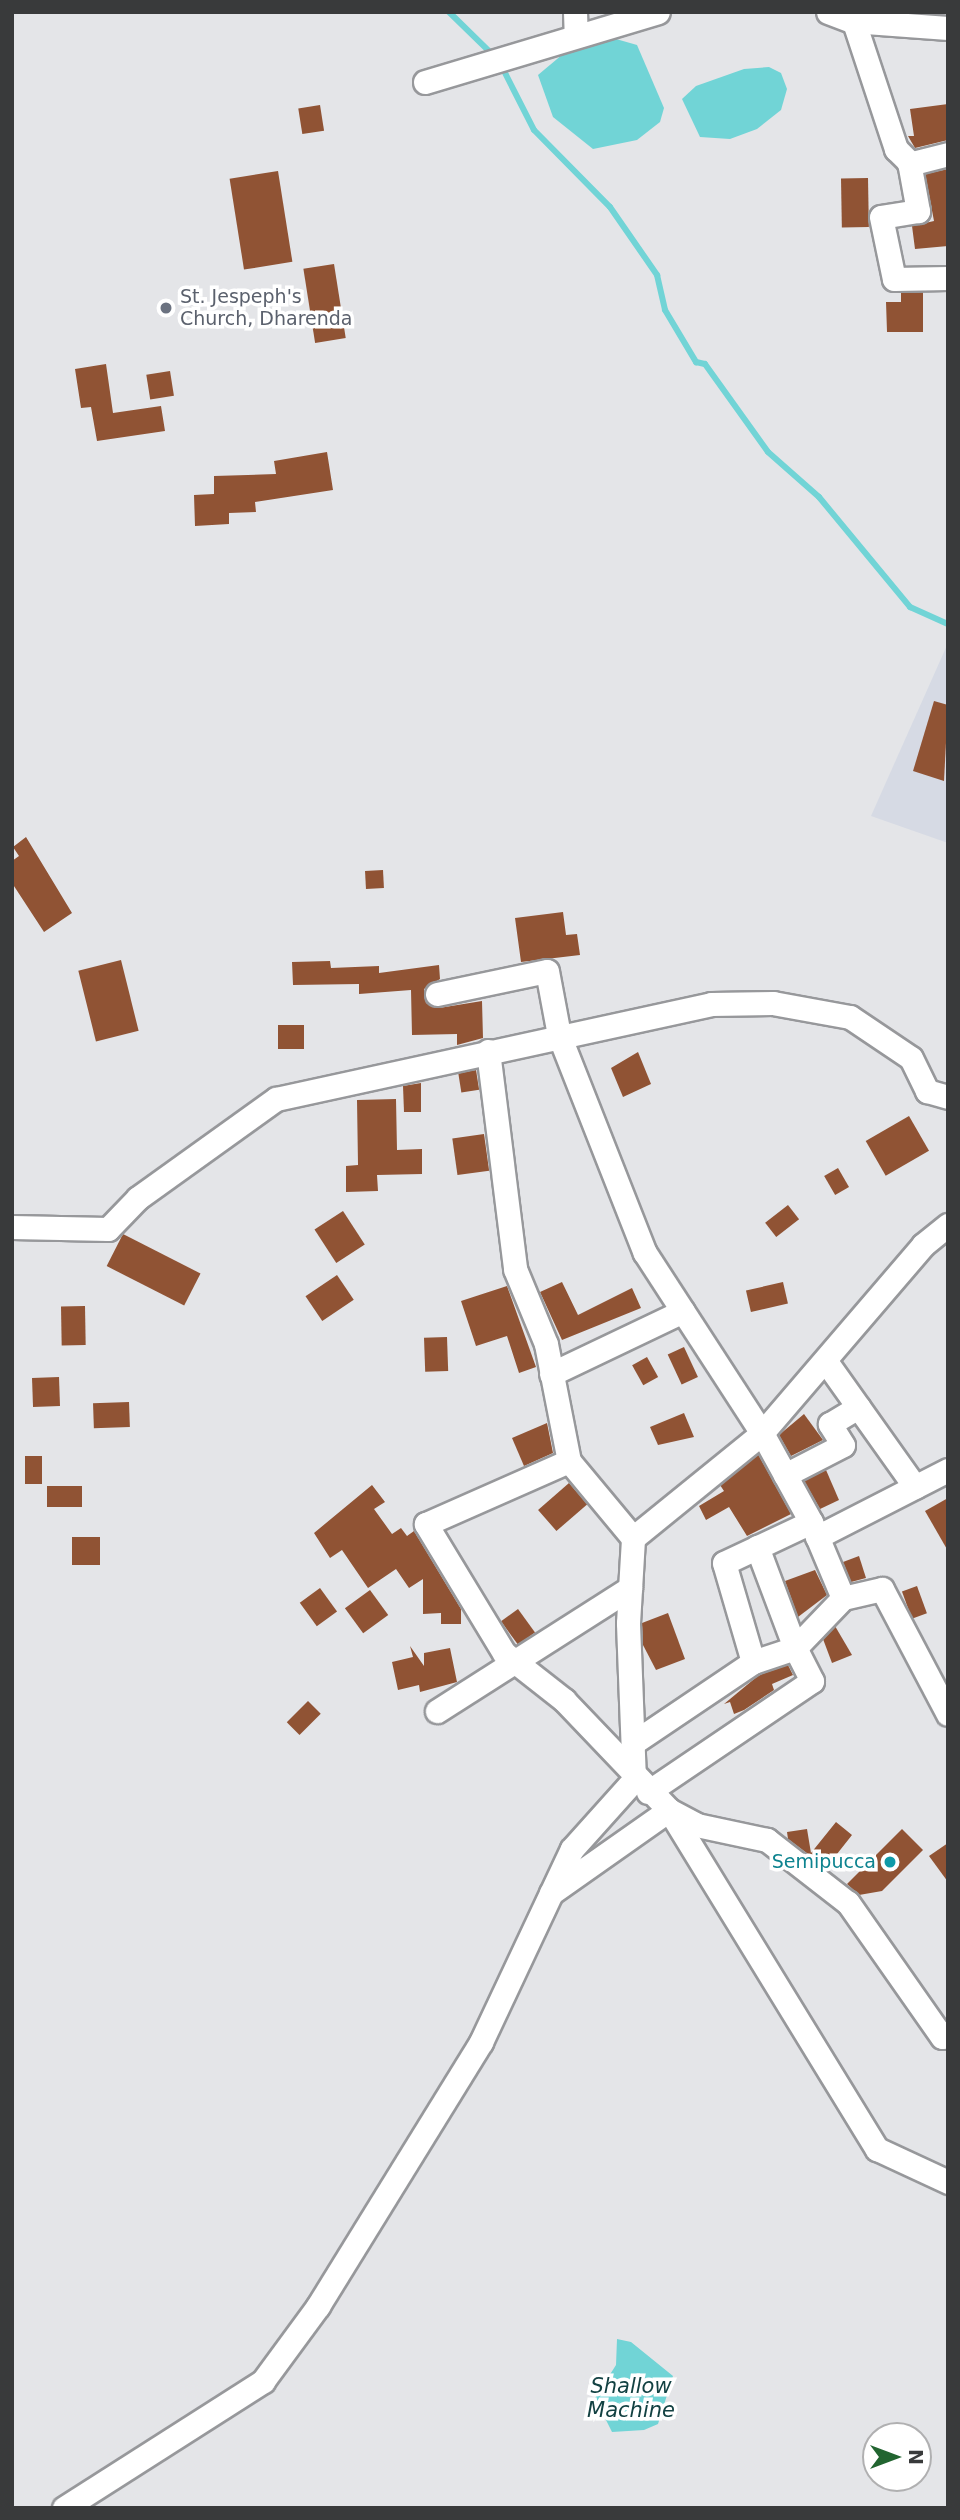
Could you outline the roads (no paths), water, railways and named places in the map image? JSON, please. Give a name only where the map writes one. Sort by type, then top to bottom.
[{"type":"street","points":[[575,12],[576,36]]},
{"type":"street","points":[[425,82],[658,12]]},
{"type":"street","points":[[828,12],[854,22],[948,28]]},
{"type":"street","points":[[854,22],[891,137],[909,164],[918,211],[881,217],[894,279],[948,278]]},
{"type":"street","points":[[909,164],[948,154]]},
{"type":"street","points":[[437,994],[547,971],[559,1035],[645,1253],[762,1433],[814,1530],[842,1598]]},
{"type":"street","points":[[12,1227],[108,1229],[138,1198],[276,1099],[559,1035],[711,1004],[773,1003],[850,1017],[911,1059],[927,1091],[948,1097]]},
{"type":"street","points":[[488,1051],[515,1269],[551,1374],[569,1461],[634,1538],[630,1588],[633,1743],[641,1786]]},
{"type":"street","points":[[634,1538],[762,1433],[827,1363],[923,1245],[948,1225]]},
{"type":"street","points":[[551,1374],[683,1311]]},
{"type":"street","points":[[827,1363],[915,1487]]},
{"type":"street","points":[[785,1475],[843,1445],[830,1424],[858,1407]]},
{"type":"street","points":[[569,1461],[426,1524],[516,1662],[564,1700],[641,1786],[669,1810],[696,1825],[767,1840],[848,1903],[942,2037],[948,2033]]},
{"type":"street","points":[[753,1662],[724,1563],[757,1547],[814,1530],[948,1470]]},
{"type":"street","points":[[64,2508],[263,2381],[318,2306],[481,2042],[572,1849],[641,1786],[812,1681],[795,1648],[757,1547]]},
{"type":"street","points":[[437,1711],[630,1588]]},
{"type":"street","points":[[633,1743],[753,1662],[795,1648],[842,1598],[882,1590],[948,1714]]},
{"type":"street","points":[[551,1893],[669,1810]]},
{"type":"street","points":[[669,1810],[877,2149],[948,2182]]},
{"type":"water","points":[[616,39],[637,45],[664,108],[660,122],[637,140],[593,149],[553,117],[538,75],[563,54]]},
{"type":"water","points":[[769,67],[781,73],[787,89],[781,110],[757,129],[730,139],[700,137],[682,99],[696,86],[744,69]]},
{"type":"water","name":"Shallow Machine","points":[[617,2339],[631,2342],[673,2376],[658,2424],[644,2430],[612,2432],[595,2398],[616,2365]]},
{"type":"waterway","points":[[449,12],[493,55]]},
{"type":"waterway","points":[[500,63],[534,130],[610,207],[657,275],[665,310],[696,362],[705,364],[768,452],[819,497],[910,607],[948,624]]},
{"type":"place","name":"St. Jespeph's Church, Dharenda","points":[[166,308]]},
{"type":"place","name":"Semipucca","points":[[890,1862]]}]
